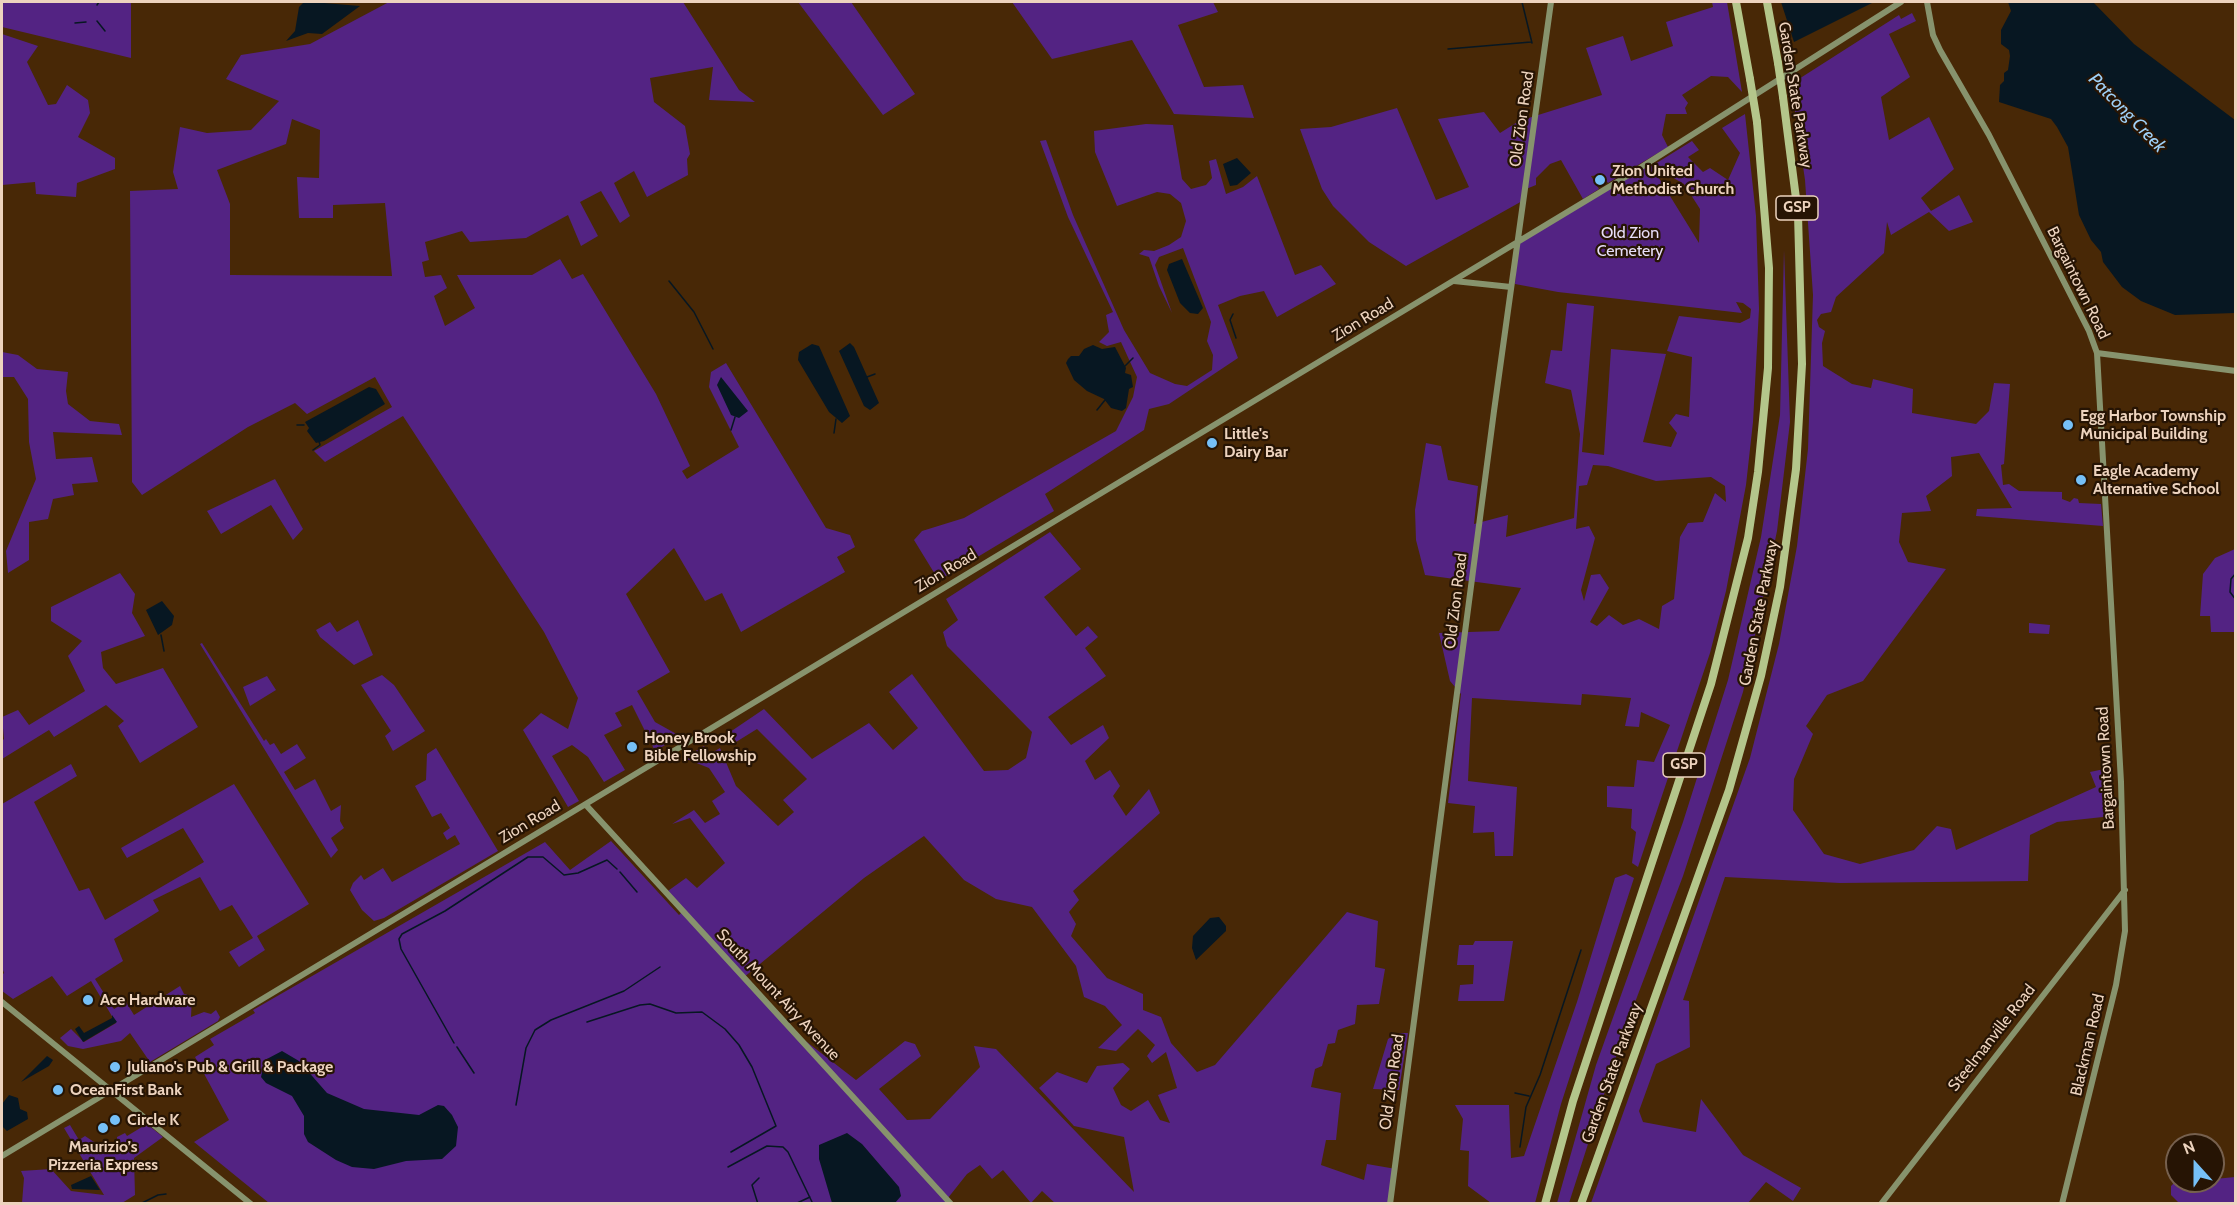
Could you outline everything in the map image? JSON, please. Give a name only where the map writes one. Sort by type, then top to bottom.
[{"type":"highway","name":"Garden State Parkway","points":[[1545,1203],[1573,1101],[1711,684],[1748,538],[1758,472],[1768,368],[1769,268],[1757,122],[1736,2]]},
{"type":"highway","name":"Garden State Parkway","points":[[1581,1203],[1729,790],[1753,710],[1780,587],[1796,469],[1802,342],[1798,214],[1783,97],[1767,2]]},
{"type":"street","name":"Old Zion Road","points":[[1390,1203],[1511,286],[1551,2]]},
{"type":"street","name":"Zion Road","points":[[2,1156],[1454,281],[1649,162],[1901,2]]},
{"type":"street","name":"Bargaintown Road","points":[[1927,2],[1933,35],[1940,50],[1989,135],[2090,331],[2097,353],[2125,890]]},
{"type":"street","points":[[1454,281],[1511,286]]},
{"type":"street","points":[[2097,353],[2235,371]]},
{"type":"street","name":"South Mount Airy Avenue","points":[[586,805],[951,1203]]},
{"type":"street","name":"Steelmanville Road","points":[[1881,1203],[2125,890]]},
{"type":"street","name":"Blackman Road","points":[[2062,1203],[2122,956],[2125,890]]},
{"type":"street","points":[[2,1002],[251,1203]]},
{"type":"green space","points":[[2,2],[131,2],[131,58],[2,27]]},
{"type":"green space","points":[[389,2],[683,2],[739,90],[755,102],[709,100],[713,67],[650,78],[654,102],[685,126],[690,154],[687,159],[688,175],[647,197],[634,171],[614,183],[630,216],[620,223],[601,191],[580,202],[598,236],[581,246],[568,215],[526,238],[470,242],[462,231],[425,242],[429,260],[422,262],[425,277],[441,275],[447,288],[434,296],[445,326],[475,308],[457,275],[532,275],[560,259],[572,279],[583,274],[656,394],[690,466],[682,471],[687,479],[739,447],[709,387],[711,372],[726,363],[826,528],[850,535],[855,547],[837,557],[845,572],[741,632],[722,593],[705,601],[674,548],[626,594],[670,672],[637,691],[655,722],[680,736],[655,751],[632,705],[615,713],[622,726],[604,735],[625,770],[604,782],[588,757],[572,745],[552,756],[579,801],[568,807],[523,730],[541,713],[568,729],[578,698],[544,632],[403,416],[325,462],[314,451],[392,407],[375,377],[307,414],[295,403],[248,427],[142,495],[132,482],[130,191],[178,189],[173,172],[180,127],[207,133],[251,130],[279,101],[226,79],[241,55],[310,44]],"holes":[[[292,119],[320,130],[319,178],[297,177],[299,218],[333,218],[333,205],[385,203],[392,276],[230,275],[230,204],[217,170],[286,144]]]},
{"type":"green space","points":[[798,2],[851,2],[915,94],[883,115]]},
{"type":"green space","points":[[1012,2],[1213,2],[1218,12],[1178,25],[1204,87],[1243,85],[1254,118],[1174,114],[1132,40],[1052,59]]},
{"type":"green space","points":[[1712,2],[1727,2],[1742,92],[1728,77],[1711,76],[1682,95],[1688,103],[1685,108],[1687,114],[1666,114],[1662,135],[1668,147],[1608,183],[1601,175],[1591,176],[1599,189],[1583,199],[1561,160],[1550,164],[1536,178],[1536,185],[1526,189],[1524,200],[1406,266],[1369,242],[1333,206],[1322,189],[1300,129],[1331,127],[1397,108],[1436,200],[1469,187],[1438,119],[1484,112],[1500,133],[1519,121],[1602,95],[1586,48],[1623,36],[1631,61],[1673,46],[1666,22],[1713,7]]},
{"type":"green space","points":[[1912,13],[1916,21],[1889,34],[1910,77],[1881,97],[1889,140],[1929,117],[1954,169],[1921,198],[1931,211],[1959,195],[1973,222],[1949,231],[1929,212],[1891,235],[1887,222],[1884,253],[1836,297],[1831,312],[1821,314],[1817,320],[1819,327],[1825,331],[1822,343],[1823,366],[1852,384],[1871,388],[1873,379],[1913,389],[1912,413],[1976,424],[1989,411],[1994,383],[2010,384],[2004,464],[2001,465],[2003,485],[2009,484],[2019,491],[2062,492],[2062,499],[2070,502],[2074,498],[2078,499],[2079,503],[2101,504],[2103,526],[1976,516],[1977,509],[2012,508],[1979,453],[1951,457],[1952,476],[1926,496],[1931,511],[1902,513],[1899,542],[1908,562],[1946,569],[1863,681],[1827,695],[1806,726],[1813,734],[1794,779],[1793,810],[1824,854],[1860,864],[1914,850],[1937,826],[1951,829],[1956,850],[2096,787],[2090,772],[2109,768],[2112,816],[2057,822],[2030,835],[2028,881],[1840,883],[1725,877],[1683,1000],[1689,1001],[1690,1047],[1656,1064],[1639,1111],[1643,1122],[1696,1132],[1701,1099],[1743,1155],[1801,1188],[1793,1201],[1766,1182],[1748,1203],[1591,1203],[1750,758],[1779,644],[1797,546],[1808,449],[1813,295],[1805,180],[1791,84],[1899,15],[1901,19]]},
{"type":"green space","points":[[2,34],[38,46],[27,62],[48,105],[56,104],[67,85],[88,100],[90,113],[78,137],[115,158],[115,169],[77,183],[76,197],[36,194],[35,182],[2,185]]},
{"type":"green space","name":"Old Zion Cemetery","points":[[1745,114],[1756,216],[1759,309],[1753,422],[1746,485],[1726,591],[1710,653],[1638,867],[1632,863],[1636,832],[1631,828],[1632,809],[1607,807],[1607,786],[1634,787],[1637,760],[1654,762],[1670,725],[1641,712],[1639,727],[1625,726],[1631,698],[1582,694],[1581,705],[1472,698],[1468,781],[1517,787],[1513,856],[1495,856],[1494,832],[1473,833],[1475,806],[1448,803],[1461,694],[1450,681],[1439,633],[1499,631],[1521,588],[1425,575],[1416,540],[1415,510],[1426,443],[1441,446],[1448,480],[1478,486],[1474,524],[1508,515],[1506,537],[1574,518],[1580,434],[1571,390],[1545,383],[1551,350],[1562,351],[1567,303],[1594,306],[1582,452],[1604,455],[1611,349],[1666,354],[1643,442],[1671,447],[1677,433],[1669,423],[1676,414],[1689,417],[1692,357],[1667,351],[1679,316],[1740,323],[1750,318],[1751,309],[1743,303],[1736,302],[1742,313],[1558,292],[1515,284],[1518,242],[1649,162],[1699,243],[1700,209],[1684,184],[1661,171],[1655,164],[1692,141],[1699,150],[1688,157],[1703,172],[1710,168],[1728,180],[1740,153],[1722,128]],"holes":[[[1593,465],[1608,466],[1656,481],[1711,477],[1725,486],[1726,502],[1715,493],[1703,522],[1688,523],[1680,537],[1674,599],[1662,606],[1659,629],[1639,619],[1623,625],[1609,615],[1597,626],[1590,622],[1609,588],[1600,574],[1591,575],[1584,601],[1581,590],[1595,538],[1589,526],[1576,529],[1579,486],[1587,485]]]},
{"type":"green space","points":[[1146,124],[1173,125],[1182,179],[1191,189],[1206,185],[1212,178],[1209,161],[1216,159],[1226,194],[1243,187],[1257,176],[1295,275],[1321,265],[1336,284],[1277,317],[1264,291],[1240,296],[1218,305],[1238,358],[1169,404],[1149,409],[1144,430],[1045,494],[1054,511],[941,579],[933,571],[914,540],[922,531],[964,518],[1116,431],[1133,397],[1137,377],[1121,342],[1107,346],[1099,342],[1109,332],[1106,315],[1113,312],[1068,217],[1040,141],[1046,140],[1073,215],[1124,330],[1150,373],[1175,384],[1187,386],[1212,370],[1213,355],[1207,341],[1211,322],[1183,248],[1159,257],[1155,265],[1172,313],[1149,257],[1139,254],[1144,250],[1154,251],[1169,245],[1181,237],[1186,221],[1181,203],[1170,194],[1157,192],[1117,206],[1095,152],[1094,131]]},
{"type":"green space","points":[[1784,250],[1790,422],[1777,531],[1743,692],[1683,876],[1626,1026],[1569,1203],[1557,1203],[1596,1065],[1683,822],[1728,680],[1761,537],[1780,415]]},
{"type":"green space","points":[[2,352],[18,355],[37,369],[68,372],[66,391],[68,404],[90,421],[119,424],[122,435],[53,432],[56,459],[92,457],[98,482],[72,484],[74,495],[53,499],[48,519],[29,522],[29,560],[8,573],[6,551],[36,479],[29,442],[28,399],[14,377],[2,377]]},
{"type":"green space","points":[[275,479],[303,529],[293,540],[271,505],[221,534],[207,511]]},
{"type":"green space","points":[[1050,532],[1081,569],[1044,597],[1076,636],[1088,626],[1098,637],[1085,648],[1106,676],[1048,717],[1071,745],[1103,725],[1109,738],[1085,761],[1095,780],[1110,770],[1120,786],[1113,796],[1126,816],[1149,789],[1160,813],[1073,891],[1079,900],[1069,912],[1076,924],[1071,936],[1107,978],[1143,994],[1143,1010],[1161,1017],[1171,1043],[1197,1072],[1215,1065],[1347,912],[1378,921],[1375,967],[1385,969],[1379,1004],[1357,1005],[1355,1024],[1338,1030],[1335,1043],[1328,1044],[1322,1066],[1315,1069],[1311,1087],[1341,1093],[1336,1140],[1326,1140],[1321,1165],[1364,1180],[1367,1164],[1396,1169],[1391,1203],[1056,1204],[1042,1191],[1031,1203],[1003,1170],[992,1179],[980,1165],[967,1174],[944,1203],[269,1203],[194,1142],[229,1120],[195,1057],[214,1045],[210,1039],[255,1013],[253,1010],[545,842],[570,870],[611,841],[679,915],[682,912],[665,893],[686,878],[697,888],[725,863],[690,818],[672,824],[694,810],[705,823],[720,814],[712,801],[725,792],[709,768],[684,758],[704,746],[710,754],[720,748],[736,786],[778,826],[794,812],[783,800],[807,779],[757,729],[736,742],[730,732],[764,709],[812,759],[869,723],[893,750],[918,728],[889,692],[912,674],[984,771],[1008,770],[1026,758],[1032,732],[947,646],[943,632],[958,620],[946,599]],"holes":[[[924,836],[964,880],[996,899],[1032,907],[1076,966],[1084,997],[1105,1006],[1122,1025],[1098,1048],[1116,1051],[1138,1029],[1155,1045],[1147,1056],[1152,1063],[1166,1052],[1177,1088],[1158,1095],[1170,1123],[1160,1120],[1148,1100],[1131,1111],[1121,1105],[1113,1088],[1130,1069],[1123,1063],[1097,1066],[1087,1083],[1057,1072],[1039,1088],[1074,1126],[1124,1137],[1134,1192],[996,1049],[974,1046],[980,1067],[930,1119],[907,1120],[879,1089],[921,1056],[915,1044],[905,1041],[856,1080],[790,1029],[743,978],[864,878]]]},
{"type":"green space","points":[[2235,549],[2235,632],[2211,632],[2210,616],[2200,616],[2203,574],[2215,558]]},
{"type":"green space","points":[[120,573],[135,594],[132,613],[145,636],[101,652],[103,668],[116,684],[163,668],[198,727],[140,763],[118,726],[124,721],[106,705],[54,737],[49,730],[2,759],[4,739],[2,717],[18,710],[29,725],[85,691],[68,656],[82,641],[51,621],[51,607]]},
{"type":"green space","points":[[358,620],[373,655],[354,665],[320,637],[316,630],[330,622],[337,632]]},
{"type":"green space","points":[[2029,623],[2050,625],[2049,634],[2029,633]]},
{"type":"green space","points":[[202,643],[264,741],[266,739],[270,745],[274,743],[281,754],[297,744],[306,758],[284,772],[295,790],[315,779],[331,811],[341,805],[340,821],[344,828],[331,838],[338,850],[331,858],[200,644]]},
{"type":"green space","points":[[382,675],[394,685],[425,731],[393,751],[385,736],[391,731],[361,685]]},
{"type":"green space","points":[[267,676],[276,690],[250,706],[243,687]]},
{"type":"green space","points":[[436,748],[498,851],[384,918],[374,921],[362,910],[350,890],[361,875],[364,880],[383,868],[392,882],[460,844],[455,835],[447,840],[443,833],[450,828],[441,813],[432,817],[415,786],[426,780],[427,754]]},
{"type":"green space","points":[[71,764],[77,776],[34,802],[79,891],[89,888],[105,920],[204,862],[183,828],[127,858],[121,848],[234,784],[309,904],[257,936],[265,950],[239,967],[229,952],[253,938],[232,905],[220,911],[200,877],[153,900],[159,911],[114,939],[123,961],[95,979],[114,1009],[126,1002],[134,1015],[180,986],[184,994],[192,996],[191,1017],[204,1012],[211,1014],[216,1010],[220,1017],[218,1021],[150,1062],[130,1033],[121,1041],[83,1049],[68,1046],[60,1038],[71,1029],[84,1042],[116,1023],[91,981],[67,996],[52,976],[13,999],[2,991],[4,973],[2,967],[2,804]]},
{"type":"green space","points":[[1626,874],[1634,878],[1561,1104],[1535,1203],[1491,1203],[1468,1186],[1469,1151],[1460,1150],[1463,1119],[1455,1105],[1509,1105],[1511,1158],[1524,1156],[1577,1002],[1615,878]]},
{"type":"green space","points":[[1475,941],[1513,941],[1504,1001],[1458,1001],[1460,985],[1473,984],[1474,965],[1457,965],[1459,945],[1473,945]]},
{"type":"green space","points":[[1397,1033],[1408,1033],[1399,1090],[1373,1089],[1388,1039]]},
{"type":"green space","points":[[147,1124],[163,1137],[134,1158],[135,1195],[122,1203],[22,1203],[24,1178],[21,1171],[51,1169],[71,1191],[104,1195],[64,1128],[70,1125],[79,1140],[85,1136],[97,1144],[109,1142],[112,1145],[117,1142],[117,1137],[125,1133],[127,1136]]},
{"type":"green space","points":[[2235,1177],[2235,1203],[2179,1203],[2171,1193],[2225,1193],[2225,1178]]},
{"type":"water","points":[[1781,2],[1874,2],[1794,42]]},
{"type":"water","name":"Patcong Creek","points":[[2008,2],[2093,2],[2134,44],[2235,120],[2235,313],[2175,315],[2141,301],[2122,287],[2103,262],[2101,252],[2091,240],[2079,215],[2068,147],[2057,127],[2051,119],[1999,102],[2000,85],[2004,81],[2004,73],[2008,70],[2010,56],[2009,50],[2001,44],[2001,30],[2011,11]]},
{"type":"water","points":[[303,3],[360,6],[322,34],[308,33],[286,41],[295,31],[299,7]]},
{"type":"water","points":[[1237,158],[1251,173],[1237,185],[1230,186],[1223,164]]},
{"type":"water","points":[[1182,259],[1203,308],[1198,314],[1190,313],[1180,303],[1167,270],[1169,264]]},
{"type":"water","points":[[850,343],[854,347],[879,403],[870,410],[864,406],[839,351]]},
{"type":"water","points":[[812,344],[819,346],[850,416],[842,423],[829,412],[798,360],[799,352]]},
{"type":"water","points":[[1093,345],[1102,349],[1115,347],[1126,368],[1125,373],[1131,375],[1133,387],[1129,389],[1126,408],[1122,411],[1111,408],[1104,399],[1087,391],[1074,380],[1066,363],[1071,356],[1079,356],[1084,349]]},
{"type":"water","points":[[721,377],[748,411],[739,418],[731,415],[717,385]]},
{"type":"water","points":[[369,387],[376,389],[385,404],[324,441],[316,443],[307,431],[309,428],[305,422]]},
{"type":"water","points":[[162,601],[174,616],[172,625],[158,635],[146,610]]},
{"type":"water","points":[[1219,917],[1226,926],[1226,931],[1196,960],[1192,948],[1193,936],[1210,918]]},
{"type":"water","points":[[112,1015],[117,1022],[83,1042],[75,1029],[79,1026],[84,1033],[112,1018]]},
{"type":"water","points":[[282,1051],[299,1061],[327,1093],[364,1109],[419,1115],[438,1105],[444,1106],[458,1127],[456,1146],[442,1159],[406,1161],[374,1169],[352,1167],[336,1160],[308,1142],[304,1134],[304,1116],[292,1096],[266,1083],[261,1077],[265,1060]]},
{"type":"water","points":[[47,1056],[53,1060],[49,1066],[21,1082]]},
{"type":"water","points":[[9,1095],[18,1098],[20,1109],[27,1112],[28,1119],[7,1131],[2,1126],[2,1104]]},
{"type":"water","points":[[847,1133],[862,1144],[899,1187],[901,1196],[895,1203],[832,1203],[819,1159],[819,1145]]},
{"type":"water","points":[[91,1176],[100,1190],[72,1189],[71,1185]]},
{"type":"waterway","points":[[1522,2],[1532,43]]},
{"type":"waterway","points":[[97,21],[105,31]]},
{"type":"waterway","points":[[75,23],[86,22]]},
{"type":"waterway","points":[[1448,49],[1531,42]]},
{"type":"waterway","points":[[669,281],[694,312],[713,349]]},
{"type":"waterway","points":[[1233,314],[1230,320],[1236,338]]},
{"type":"waterway","points":[[1125,366],[1133,358]]},
{"type":"waterway","points":[[867,377],[875,374]]},
{"type":"waterway","points":[[1097,410],[1105,400]]},
{"type":"waterway","points":[[731,430],[735,417]]},
{"type":"waterway","points":[[834,433],[836,419]]},
{"type":"waterway","points":[[297,425],[304,425]]},
{"type":"waterway","points":[[313,450],[320,445],[319,441]]},
{"type":"waterway","points":[[2236,573],[2231,579],[2230,592],[2236,600]]},
{"type":"waterway","points":[[161,635],[164,651]]},
{"type":"waterway","points":[[454,1043],[401,949],[399,939],[402,934],[445,911],[528,857],[543,857],[564,875],[578,873],[607,860],[617,869]]},
{"type":"waterway","points":[[620,872],[637,892]]},
{"type":"waterway","points":[[1520,1147],[1526,1107],[1540,1075],[1581,950]]},
{"type":"waterway","points":[[516,1105],[526,1048],[535,1030],[551,1020],[624,991],[660,967]]},
{"type":"waterway","points":[[587,1022],[650,1004],[676,1013],[702,1012],[725,1029],[739,1045],[752,1067],[776,1126],[731,1152]]},
{"type":"waterway","points":[[457,1047],[474,1073]]},
{"type":"waterway","points":[[1515,1093],[1529,1096]]},
{"type":"waterway","points":[[728,1167],[767,1146],[783,1147],[788,1152],[813,1204]]},
{"type":"waterway","points":[[758,1204],[752,1185],[759,1178]]},
{"type":"waterway","points":[[140,1204],[158,1195],[166,1194]]},
{"type":"waterway","points":[[795,1204],[810,1197]]},
{"type":"place","name":"Zion United Methodist Church","points":[[1600,180]]},
{"type":"place","name":"Egg Harbor Township Municipal Building","points":[[2068,425]]},
{"type":"place","name":"Little's Dairy Bar","points":[[1212,443]]},
{"type":"place","name":"Eagle Academy Alternative School","points":[[2081,480]]},
{"type":"place","name":"Honey Brook Bible Fellowship","points":[[632,747]]},
{"type":"place","name":"Ace Hardware","points":[[88,1000]]},
{"type":"place","name":"Juliano's Pub & Grill & Package","points":[[115,1067]]},
{"type":"place","name":"OceanFirst Bank","points":[[58,1090]]},
{"type":"place","name":"Circle K","points":[[115,1120]]},
{"type":"place","name":"Maurizio’s Pizzeria Express","points":[[103,1128]]}]
